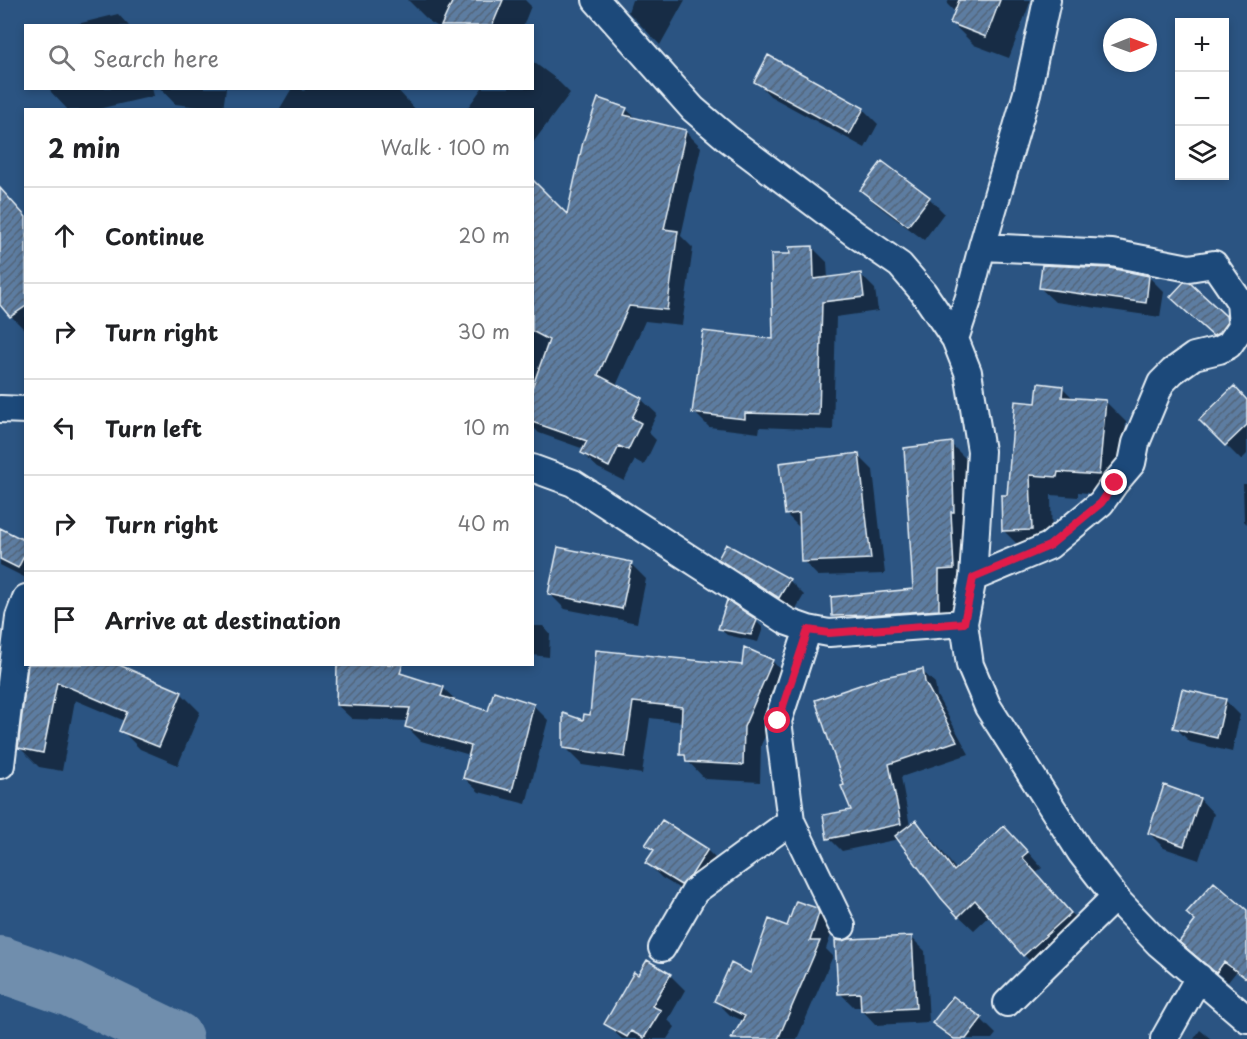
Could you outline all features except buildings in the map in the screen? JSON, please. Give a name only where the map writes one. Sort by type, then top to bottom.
[{"type":"street","points":[[596,0],[693,109],[727,138],[900,265],[923,292],[955,339],[968,372],[981,451],[973,578],[964,623],[970,665],[988,707],[1081,853],[1115,897],[1158,943],[1247,1019]]},
{"type":"street","points":[[955,339],[1027,93],[1047,0]]},
{"type":"street","points":[[973,578],[1049,546],[1101,503],[1132,463],[1136,443],[1161,383],[1194,356],[1229,345],[1242,326],[1240,302],[1214,264],[1189,268],[1112,253],[982,247]]},
{"type":"street","points":[[0,409],[24,410]]},
{"type":"street","points":[[534,469],[573,483],[788,622],[808,630],[829,633],[964,623]]},
{"type":"street","points":[[0,765],[19,617],[24,603]]},
{"type":"street","points":[[808,630],[778,721],[791,821],[842,926]]},
{"type":"street","points":[[662,948],[696,891],[791,821]]},
{"type":"street","points":[[1007,1003],[1115,897]]},
{"type":"street","points":[[1164,1039],[1199,977]]},
{"type":"waterway","points":[[0,964],[71,989],[175,1039]]},
{"type":"route","points":[[778,721],[808,630],[829,633],[964,623],[973,578],[1049,546],[1101,503],[1115,483]]}]
